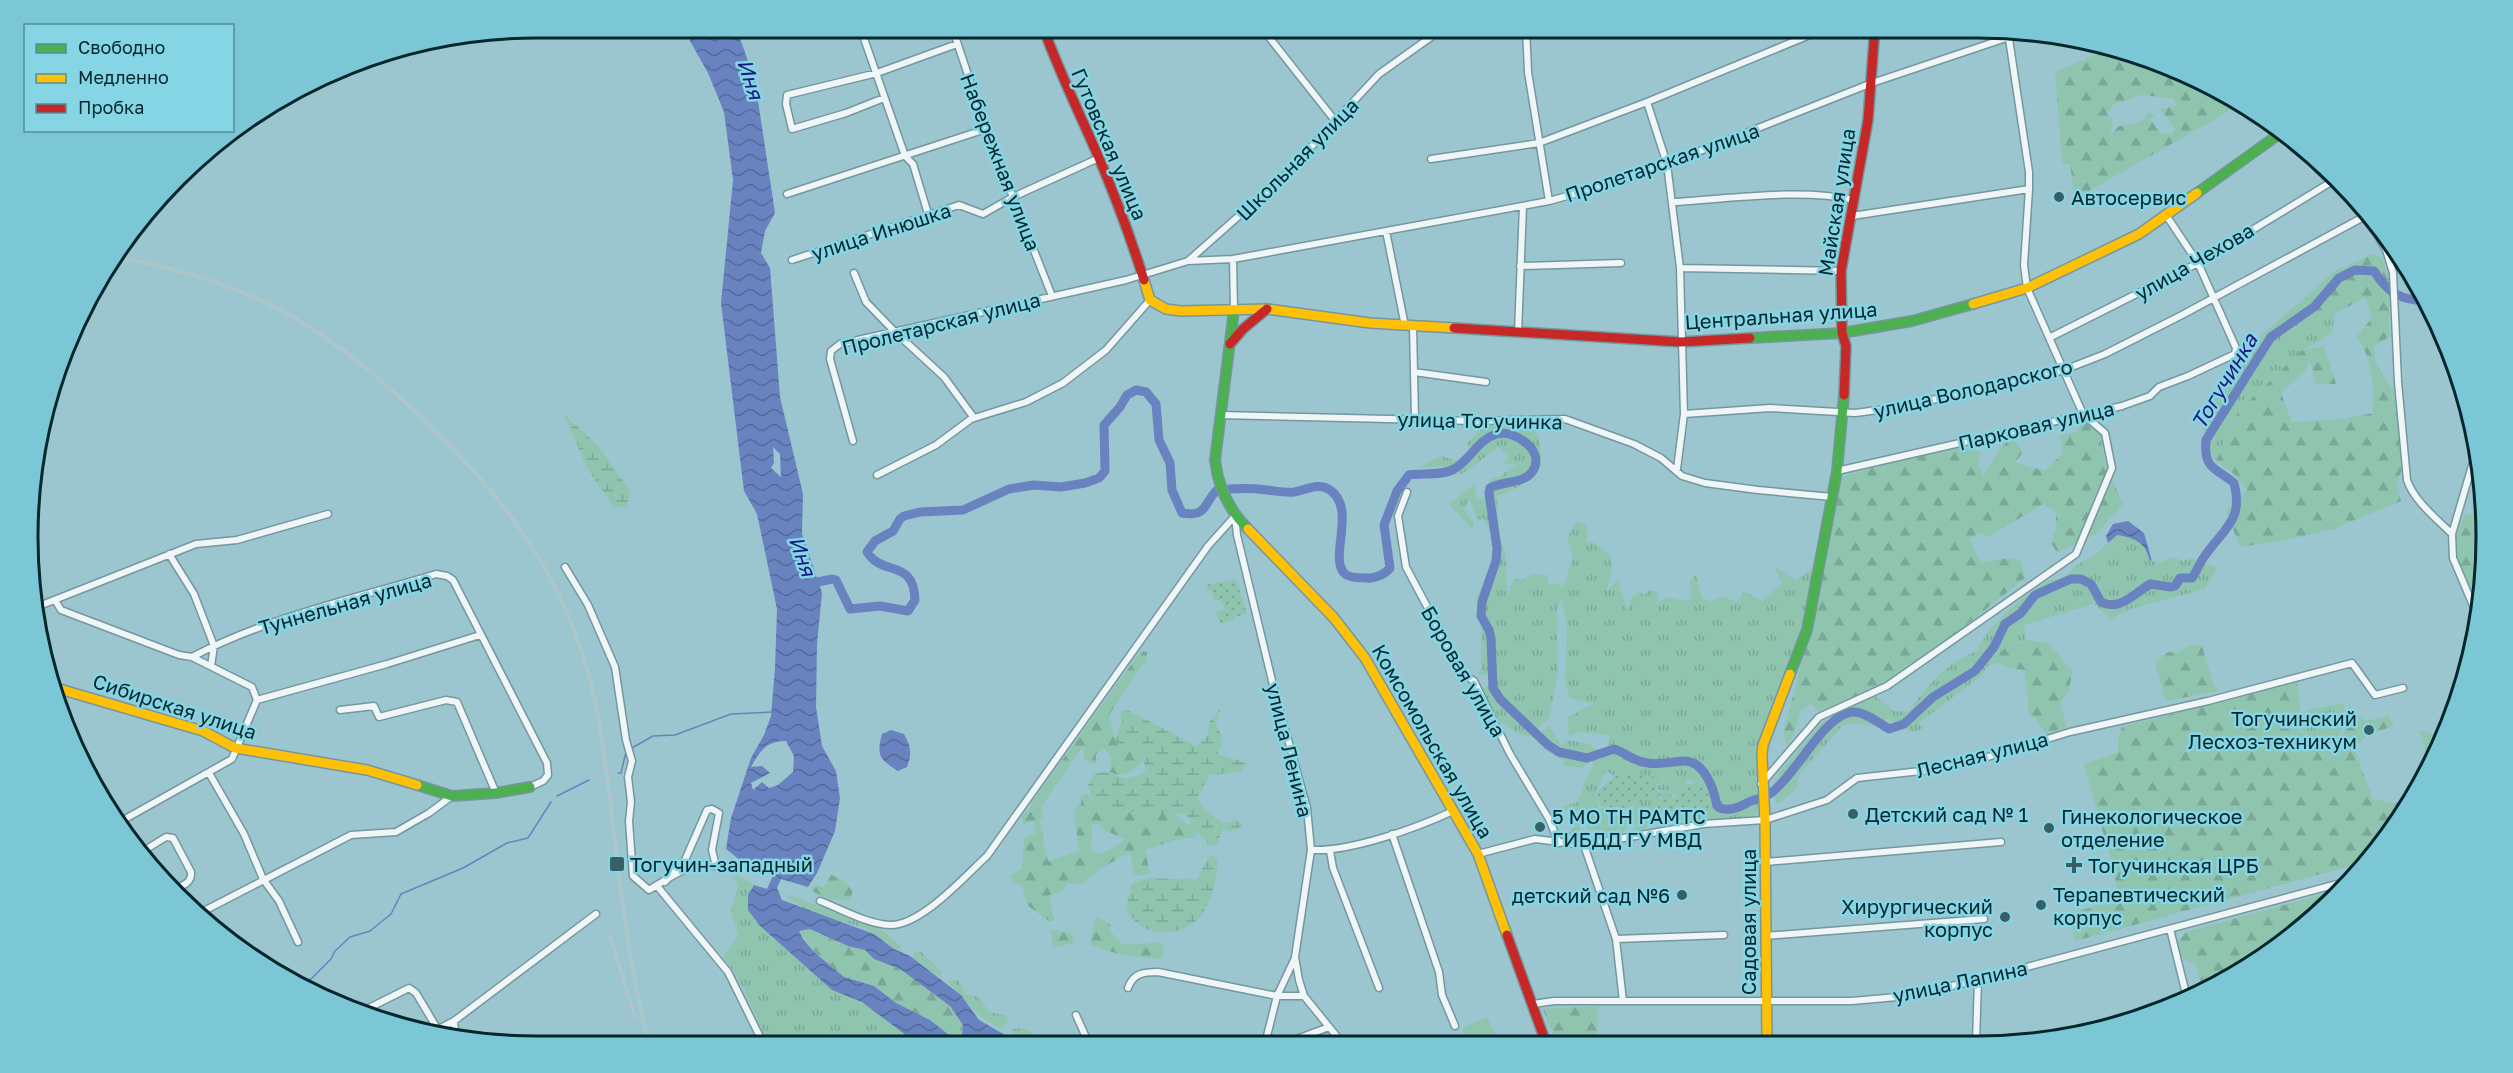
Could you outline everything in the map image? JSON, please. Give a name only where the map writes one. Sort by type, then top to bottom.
[{"type":"main road","name":"Гутовская улица","points":[[1047,38],[1130,236],[1150,300]]},
{"type":"main road","name":"Майская улица","points":[[1821,561],[1837,471],[1844,411],[1846,346],[1842,333],[1841,271],[1852,216],[1872,83],[1874,38]]},
{"type":"main road","name":"Центральная улица","points":[[1150,300],[1166,309],[1268,309],[1370,323],[1681,342],[1842,333],[1912,321],[2027,288],[2139,234],[2275,137]]},
{"type":"main road","points":[[1230,344],[1243,329],[1268,309]]},
{"type":"main road","points":[[1234,310],[1242,318],[1243,329]]},
{"type":"main road","name":"Комсомольская улица","points":[[1234,310],[1215,460],[1217,479],[1224,497],[1235,516],[1334,618],[1352,640],[1389,697],[1478,854],[1544,1036]]},
{"type":"main road","name":"Садовая улица","points":[[1767,1036],[1763,745],[1807,630],[1821,561]]},
{"type":"main road","name":"Сибирская улица","points":[[62,690],[203,731],[235,748],[367,770],[452,796],[496,793],[530,787]]},
{"type":"street","points":[[864,38],[905,156],[913,164],[929,217]]},
{"type":"street","name":"Набережная улица","points":[[955,38],[986,129],[1053,296]]},
{"type":"street","points":[[1270,38],[1336,123]]},
{"type":"street","name":"Школьная улица","points":[[1141,276],[1188,261],[1286,174],[1336,123],[1379,74],[1430,38]]},
{"type":"street","points":[[1526,38],[1528,72],[1549,201]]},
{"type":"street","points":[[1431,159],[1539,142],[1647,102],[1802,38]]},
{"type":"street","name":"Пролетарская улица","points":[[1188,261],[1233,259],[1549,201],[1667,164],[1872,83],[1998,39]]},
{"type":"street","points":[[1762,792],[1819,717],[1887,686],[2076,554],[2112,468],[2105,433],[2083,414],[2027,288],[2024,265],[2030,189],[2009,39]]},
{"type":"street","points":[[884,98],[846,113],[792,129],[786,104],[787,95],[877,73],[957,44]]},
{"type":"street","points":[[1647,102],[1667,164],[1680,268],[1684,414],[1677,470]]},
{"type":"street","points":[[787,194],[986,129]]},
{"type":"street","name":"улица Инюшка","points":[[792,260],[929,217],[959,205],[982,214],[1013,197],[1099,158]]},
{"type":"street","name":"улица Чехова","points":[[2049,338],[2198,263],[2329,184]]},
{"type":"street","points":[[1852,216],[2030,189]]},
{"type":"street","points":[[1673,202],[1820,195],[1854,200]]},
{"type":"street","points":[[1518,333],[1523,206]]},
{"type":"street","points":[[2166,215],[2198,263],[2213,297]]},
{"type":"street","name":"улица Володарского","points":[[1684,414],[1770,408],[1855,413],[1901,407],[2064,370],[2105,354],[2361,219]]},
{"type":"street","points":[[1386,231],[1409,326],[1414,372],[1415,418]]},
{"type":"street","points":[[2388,255],[2395,287],[2398,382],[2407,480],[2421,502],[2452,534]]},
{"type":"street","points":[[1233,259],[1234,310]]},
{"type":"street","points":[[1520,266],[1621,263]]},
{"type":"street","points":[[1680,268],[1841,271]]},
{"type":"street","name":"улица Инюшка","points":[[854,273],[866,302],[944,377],[974,418]]},
{"type":"street","name":"Пролетарская улица","points":[[853,441],[830,359],[831,351],[840,344],[1141,276]]},
{"type":"street","name":"Парковая улица","points":[[1837,471],[2122,406],[2150,396],[2158,387],[2235,354],[2236,348],[2213,297]]},
{"type":"street","points":[[877,475],[936,445],[974,418],[1034,399],[1081,371],[1106,351],[1150,300]]},
{"type":"street","points":[[1414,372],[1486,382]]},
{"type":"street","name":"улица Тогучинка","points":[[1220,415],[1475,421],[1565,419],[1634,444],[1661,458],[1682,476],[1705,483],[1832,497]]},
{"type":"street","points":[[2471,470],[2452,534],[2453,558],[2471,601]]},
{"type":"street","name":"Боровая улица","points":[[1407,492],[1398,516],[1406,567],[1463,674],[1474,681],[1510,754],[1549,819],[1558,843]]},
{"type":"street","points":[[42,605],[196,544],[237,540],[328,514]]},
{"type":"street","points":[[820,901],[884,924],[906,922],[915,919],[942,897],[987,856],[1208,546],[1235,516]]},
{"type":"street","name":"улица Ленина","points":[[1235,516],[1237,535],[1272,678],[1307,808],[1311,850],[1295,957],[1304,996],[1336,1036]]},
{"type":"street","points":[[169,554],[194,594],[214,646],[211,666]]},
{"type":"street","points":[[564,567],[588,605],[615,667],[632,761],[628,777],[633,876],[649,890],[657,885],[664,882],[693,866],[705,864],[716,866],[712,850],[720,818],[716,811],[707,810],[685,860],[664,882]]},
{"type":"street","name":"Туннельная улица","points":[[192,657],[286,617],[349,601],[436,574],[447,576],[453,580],[547,763],[548,775],[543,781],[530,787]]},
{"type":"street","points":[[55,600],[61,610],[211,666],[252,687],[257,700],[232,759],[126,819]]},
{"type":"street","points":[[257,700],[387,664],[480,635]]},
{"type":"street","name":"Лесная улица","points":[[1478,854],[1534,839],[1584,845],[1703,824],[1765,820],[1827,800],[1857,778],[1930,770],[2070,732],[2208,701],[2352,663],[2375,695],[2403,688]]},
{"type":"street","points":[[340,710],[369,705],[374,706],[379,717],[446,700],[457,702],[496,793]]},
{"type":"street","points":[[209,773],[244,834],[263,879],[279,901],[298,942]]},
{"type":"street","points":[[205,910],[351,835],[396,832],[429,813],[452,796]]},
{"type":"street","points":[[1311,850],[1330,851],[1392,834],[1421,826],[1453,811]]},
{"type":"street","points":[[1392,834],[1439,972],[1442,995],[1455,1026]]},
{"type":"street","points":[[147,848],[165,837],[173,838],[192,877],[189,882],[181,886]]},
{"type":"street","points":[[1765,862],[2001,842]]},
{"type":"street","points":[[1584,845],[1616,939],[1623,1001]]},
{"type":"street","points":[[1330,851],[1334,868],[1379,988]]},
{"type":"street","points":[[657,885],[728,972],[760,1036]]},
{"type":"street","name":"улица Лапина","points":[[1533,1004],[1554,1001],[1852,1001],[1908,996],[1978,980],[2333,885]]},
{"type":"street","points":[[443,1027],[596,914]]},
{"type":"street","points":[[1765,936],[1984,920]]},
{"type":"street","points":[[2170,929],[2185,990]]},
{"type":"street","points":[[1616,939],[1724,935]]},
{"type":"street","points":[[1268,1036],[1277,996],[1295,957]]},
{"type":"street","points":[[1128,988],[1130,981],[1137,975],[1144,972],[1158,972],[1277,996],[1304,996]]},
{"type":"street","points":[[1976,1036],[1978,980]]},
{"type":"street","points":[[371,1007],[410,988],[416,993],[434,1025]]},
{"type":"street","points":[[1076,1015],[1085,1036]]},
{"type":"street","points":[[454,1021],[454,1028]]},
{"type":"street","points":[[1305,1036],[1329,1027]]},
{"type":"green space","points":[[2099,53],[2167,75],[2233,109],[2075,199],[2070,164],[2062,163],[2055,72]],"holes":[[[2140,95],[2173,98],[2177,106],[2160,109],[2175,129],[2171,134],[2161,134],[2150,119],[2155,115],[2148,113],[2140,121],[2119,126],[2109,136],[2113,119],[2107,114],[2113,105]]]},
{"type":"green space","points":[[2372,254],[2382,258],[2389,279],[2389,337],[2374,346],[2376,364],[2394,391],[2402,469],[2397,482],[2401,501],[2333,529],[2286,540],[2240,547],[2226,511],[2247,490],[2234,474],[2216,461],[2238,412],[2302,350],[2324,346],[2336,384],[2316,384],[2310,360],[2305,371],[2281,393],[2292,422],[2343,419],[2373,413],[2371,373],[2357,336],[2372,318],[2365,297],[2335,314],[2317,315],[2258,338],[2335,271]]},
{"type":"green space","points":[[2335,314],[2332,332],[2302,350],[2238,412],[2216,461],[2210,453],[2202,421],[2213,393],[2252,355],[2258,338],[2317,315]]},
{"type":"green space","points":[[564,414],[598,446],[631,492],[626,507],[614,507],[587,468]]},
{"type":"green space","points":[[2083,420],[2100,433],[2105,463],[2123,504],[2096,534],[2057,553],[2051,543],[2056,529],[2056,512],[2043,504],[1988,537],[1982,533],[1969,538],[1981,563],[2006,559],[2021,561],[2025,578],[1960,630],[1878,686],[1819,712],[1811,704],[1800,711],[1793,736],[1787,746],[1783,733],[1815,612],[1838,481],[1849,474],[1959,446],[1981,452],[1978,464],[1983,477],[2001,447],[2012,437],[2023,452],[2015,462],[2045,471],[2063,453],[2060,436],[2076,432]]},
{"type":"green space","points":[[1502,423],[1528,424],[1537,435],[1541,449],[1539,467],[1535,474],[1522,485],[1497,496],[1500,539],[1506,556],[1507,597],[1514,579],[1522,580],[1532,574],[1548,575],[1548,585],[1558,583],[1563,587],[1573,558],[1567,538],[1576,521],[1587,525],[1587,543],[1593,542],[1611,558],[1612,567],[1607,591],[1618,579],[1627,611],[1631,599],[1639,592],[1645,595],[1649,590],[1658,592],[1657,611],[1660,601],[1669,597],[1678,600],[1691,599],[1690,582],[1696,573],[1701,596],[1710,602],[1724,596],[1737,603],[1744,591],[1762,601],[1782,583],[1774,566],[1795,580],[1813,568],[1810,606],[1804,627],[1769,713],[1759,745],[1757,814],[1748,818],[1673,823],[1675,819],[1717,810],[1699,783],[1686,780],[1682,792],[1675,796],[1668,791],[1655,789],[1666,779],[1618,778],[1606,771],[1596,792],[1598,810],[1604,807],[1614,816],[1627,814],[1639,802],[1659,795],[1661,801],[1645,829],[1628,833],[1637,826],[1633,819],[1623,833],[1598,838],[1579,819],[1583,840],[1564,837],[1575,827],[1572,812],[1569,809],[1554,813],[1553,809],[1578,802],[1588,774],[1594,766],[1591,760],[1582,768],[1564,766],[1563,760],[1545,750],[1542,731],[1549,726],[1561,745],[1567,740],[1590,744],[1598,751],[1609,746],[1610,735],[1578,732],[1569,737],[1567,718],[1593,704],[1570,698],[1565,681],[1567,623],[1561,598],[1557,613],[1558,674],[1549,718],[1528,737],[1505,725],[1489,706],[1483,689],[1490,684],[1488,675],[1477,674],[1481,670],[1481,626],[1476,600],[1488,571],[1498,573],[1500,548],[1483,518],[1477,521],[1470,499],[1464,510],[1474,523],[1472,529],[1449,504],[1474,484],[1477,499],[1484,499],[1490,479],[1500,477],[1516,464],[1501,464],[1509,458],[1499,447],[1462,474],[1447,475],[1460,468],[1456,467],[1419,467],[1440,456],[1463,462],[1470,449],[1467,443],[1483,428]]},
{"type":"green space","points":[[2466,514],[2475,514],[2476,536],[2472,587],[2470,587],[2460,567],[2455,551],[2460,525]]},
{"type":"green space","points":[[2117,535],[2128,537],[2142,544],[2149,559],[2158,563],[2174,557],[2183,561],[2192,558],[2218,568],[2204,589],[2130,609],[2111,619],[2094,604],[2024,625],[2026,640],[2000,653],[1990,662],[1982,675],[1919,723],[1924,729],[1911,732],[1888,719],[1873,726],[1854,723],[1843,725],[1799,775],[1796,789],[1780,803],[1775,802],[1775,782],[1780,772],[1822,722],[1875,696],[1894,711],[1909,712],[1930,684],[1947,668],[1978,651],[1988,632],[2019,602],[2049,581],[2064,577]]},
{"type":"green space","points":[[1236,579],[1247,614],[1234,617],[1235,619],[1221,624],[1215,612],[1225,609],[1222,601],[1214,600],[1211,590],[1207,590],[1206,585]]},
{"type":"green space","points":[[2026,640],[2051,646],[2073,670],[2069,689],[2060,703],[2067,728],[2045,733],[2036,718],[2029,715],[2025,670],[2008,668],[1999,662],[1987,666],[2004,649]]},
{"type":"green space","points":[[2191,644],[2202,646],[2213,683],[2219,691],[2166,701],[2155,663],[2168,652],[2177,653]]},
{"type":"green space","points":[[1141,651],[1147,652],[1147,662],[1140,667],[1109,715],[1115,739],[1140,750],[1143,760],[1128,773],[1115,774],[1110,772],[1111,758],[1104,748],[1096,754],[1096,763],[1091,764],[1085,760],[1083,746],[1041,806],[1043,817],[1039,820],[1048,861],[1079,851],[1074,815],[1077,806],[1081,804],[1081,795],[1088,794],[1098,804],[1115,810],[1135,813],[1174,813],[1187,824],[1193,823],[1197,837],[1175,840],[1145,850],[1150,873],[1140,876],[1134,874],[1130,852],[1100,869],[1082,884],[1067,883],[1062,892],[1049,895],[1054,920],[1049,921],[1027,905],[1022,886],[1012,881],[1011,875],[1022,869],[1024,838],[1034,834],[1036,825],[1034,821],[1023,824],[1022,816],[1029,810],[1032,802]],"holes":[[[1098,824],[1106,831],[1125,839],[1105,852],[1091,852],[1092,825]]]},
{"type":"green space","points":[[2297,682],[2300,708],[2294,722],[2299,731],[2331,751],[2346,729],[2349,705],[2364,721],[2389,716],[2394,726],[2369,734],[2354,748],[2373,799],[2399,802],[2352,866],[2075,941],[2070,913],[2119,900],[2112,864],[2084,764],[2118,752],[2118,739],[2122,727]]},
{"type":"green space","points":[[2344,703],[2343,728],[2338,736],[2326,746],[2300,730],[2299,724],[2308,720],[2307,710]]},
{"type":"green space","points":[[1221,708],[1216,725],[1223,739],[1218,754],[1247,763],[1241,772],[1209,775],[1198,797],[1202,807],[1224,824],[1232,822],[1232,819],[1243,824],[1239,829],[1230,832],[1223,829],[1217,844],[1210,846],[1197,832],[1186,814],[1114,810],[1096,802],[1088,785],[1095,773],[1110,772],[1125,779],[1142,774],[1146,769],[1140,750],[1132,746],[1121,749],[1115,739],[1122,721],[1121,710],[1129,711],[1196,746],[1208,735],[1210,721]]},
{"type":"green space","points":[[2420,730],[2435,734],[2426,753]]},
{"type":"green space","points":[[1626,772],[1667,779],[1656,784],[1657,791],[1668,791],[1674,799],[1682,791],[1684,785],[1699,783],[1708,786],[1717,810],[1675,819],[1652,820],[1655,803],[1663,800],[1660,795],[1615,813],[1599,804],[1597,791],[1613,778]]},
{"type":"green space","points":[[1213,855],[1218,860],[1210,899],[1198,919],[1188,926],[1177,931],[1150,930],[1140,926],[1126,908],[1131,884],[1148,878],[1197,880],[1208,857]]},
{"type":"green space","points":[[738,875],[754,885],[748,895],[760,926],[832,990],[862,1002],[907,1036],[765,1036],[744,989],[724,956],[738,936],[731,911],[738,887],[732,876]]},
{"type":"green space","points":[[831,875],[842,879],[853,891],[850,900],[828,898],[817,894],[810,888],[814,885],[824,887]]},
{"type":"green space","points":[[786,894],[882,930],[902,948],[897,950],[866,929],[807,910]]},
{"type":"green space","points":[[2324,894],[2306,912],[2254,951],[2201,982],[2195,964],[2181,957],[2175,945],[2186,932]]},
{"type":"green space","points":[[1096,916],[1110,924],[1110,931],[1122,944],[1163,943],[1163,957],[1160,959],[1122,955],[1090,945]]},
{"type":"green space","points":[[810,929],[848,946],[865,950],[874,959],[900,969],[950,1006],[963,1025],[962,1035],[949,1035],[930,1020],[896,1003],[874,986],[844,977],[814,952],[799,931]]},
{"type":"green space","points":[[1051,929],[1073,934],[1074,943],[1053,948]]},
{"type":"green space","points":[[914,952],[921,952],[941,971],[941,978],[912,957]]},
{"type":"green space","points":[[958,980],[966,994],[978,997],[990,1012],[1006,1016],[1008,1021],[1002,1029],[979,1014],[947,982]]},
{"type":"green space","points":[[1598,1006],[1597,1036],[1553,1036],[1543,1009]]},
{"type":"green space","points":[[1487,1017],[1496,1036],[1466,1036],[1462,1028]]},
{"type":"green space","points":[[1023,1028],[1036,1036],[1014,1036],[1012,1029]]},
{"type":"water","name":"Иня","points":[[690,38],[740,38],[755,81],[775,213],[765,231],[761,253],[770,268],[780,397],[803,494],[802,534],[822,593],[817,644],[816,707],[822,746],[836,771],[840,798],[835,831],[817,873],[808,887],[781,879],[777,888],[782,900],[874,934],[894,949],[910,956],[961,995],[979,1020],[1007,1036],[907,1036],[862,1002],[832,990],[760,926],[748,910],[748,895],[754,885],[767,889],[773,876],[766,867],[740,860],[726,849],[731,818],[751,758],[764,735],[771,716],[777,609],[757,514],[744,491],[721,303],[733,180],[724,112],[708,73]],"holes":[[[773,447],[780,454],[781,477],[771,468],[774,463]],[[786,741],[794,756],[793,772],[778,785],[769,788],[762,782],[753,790],[751,783],[770,773],[762,766],[751,767],[757,756],[769,745]],[[810,929],[848,946],[865,950],[874,959],[900,969],[950,1006],[963,1025],[962,1035],[949,1035],[930,1020],[896,1003],[874,986],[844,977],[814,952],[803,939],[799,931]]]},
{"type":"water","points":[[2128,521],[2144,533],[2152,561],[2142,544],[2133,539],[2117,535],[2108,543],[2106,536],[2113,524]]},
{"type":"water","points":[[891,730],[904,734],[910,750],[907,767],[898,771],[883,760],[879,748],[882,734]]},
{"type":"waterway","name":"Тогучинка","points":[[808,584],[836,580],[850,609],[880,606],[908,611],[915,600],[909,578],[873,560],[867,552],[875,541],[893,531],[904,516],[920,512],[963,510],[1009,489],[1034,485],[1061,487],[1099,478],[1105,471],[1104,425],[1127,395],[1136,390],[1146,392],[1156,404],[1159,440],[1170,463],[1172,490],[1182,513],[1196,513],[1204,509],[1216,491],[1248,489],[1294,492],[1317,487],[1326,488],[1338,498],[1341,509],[1340,565],[1346,575],[1354,577],[1376,577],[1390,568],[1384,525],[1397,491],[1409,475],[1438,473],[1454,469],[1485,440],[1504,433],[1527,444],[1532,450],[1536,464],[1528,476],[1490,488],[1489,493],[1497,548],[1496,561],[1482,602],[1481,616],[1491,638],[1493,688],[1500,699],[1548,745],[1559,752],[1587,758],[1614,749],[1642,762],[1657,764],[1690,762],[1707,776],[1717,806],[1732,809],[1766,796],[1778,787],[1820,735],[1841,716],[1852,712],[1861,713],[1889,729],[1904,724],[1933,697],[1975,671],[1994,647],[2005,624],[2021,613],[2035,595],[2071,579],[2081,579],[2091,584],[2101,602],[2115,605],[2127,600],[2150,584],[2171,587],[2175,586],[2180,578],[2192,578],[2204,557],[2230,524],[2236,507],[2234,483],[2209,463],[2206,440],[2271,337],[2314,307],[2339,278],[2355,270],[2374,271],[2390,290],[2402,297],[2416,300]]},
{"type":"waterway","points":[[632,748],[653,736],[675,735],[731,714],[773,712]]},
{"type":"waterway","points":[[618,773],[621,773],[626,752]]},
{"type":"waterway","points":[[557,796],[589,780]]},
{"type":"waterway","points":[[308,980],[331,959],[335,951],[350,937],[370,931],[391,914],[401,894],[463,868],[507,843],[528,838],[551,802]]},
{"type":"railway","points":[[122,259],[159,266],[222,284],[286,313],[315,330],[370,371],[450,445],[520,528],[556,590],[571,623],[589,675],[602,742],[635,984],[647,1036]]},
{"type":"railway","points":[[610,936],[635,1017]]},
{"type":"traffic: fast","points":[[2197,193],[2275,137]]},
{"type":"traffic: fast","points":[[1750,338],[1842,333],[1912,321],[1973,304]]},
{"type":"traffic: fast","points":[[1234,310],[1215,460],[1226,498],[1235,514],[1248,529]]},
{"type":"traffic: fast","points":[[1790,674],[1807,630],[1837,471],[1844,395]]},
{"type":"traffic: fast","points":[[417,785],[452,796],[496,793],[530,787]]},
{"type":"traffic: slow","points":[[1973,304],[2027,288],[2139,234],[2197,193]]},
{"type":"traffic: slow","points":[[1144,280],[1150,300],[1166,309],[1181,311],[1267,309],[1370,323],[1454,328]]},
{"type":"traffic: slow","points":[[1248,529],[1334,618],[1365,658],[1478,854],[1507,935]]},
{"type":"traffic: slow","points":[[1767,1036],[1765,822],[1762,755],[1763,745],[1790,674]]},
{"type":"traffic: slow","points":[[62,690],[203,731],[235,748],[367,770],[417,785]]},
{"type":"traffic: jam","points":[[1047,38],[1111,188],[1144,280]]},
{"type":"traffic: jam","points":[[1844,395],[1846,346],[1842,333],[1841,271],[1868,120],[1874,38]]},
{"type":"traffic: jam","points":[[1230,344],[1243,329],[1267,309]]},
{"type":"traffic: jam","points":[[1454,328],[1681,342],[1750,338]]},
{"type":"traffic: jam","points":[[1507,935],[1543,1036]]},
{"type":"place","name":"Автосервис","points":[[2059,197]]},
{"type":"place","name":"Тогучинский Лесхоз-техникум","points":[[2369,730]]},
{"type":"place","name":"Детский сад № 1","points":[[1853,814]]},
{"type":"place","name":"5 МО ТН РАМТС ГИБДД ГУ МВД","points":[[1540,827]]},
{"type":"place","name":"Гинекологическое отделение","points":[[2049,828]]},
{"type":"place","name":"Тогучин-западный","points":[[617,864]]},
{"type":"place","name":"Тогучинская ЦРБ","points":[[2074,865]]},
{"type":"place","name":"детский сад №6","points":[[1682,895]]},
{"type":"place","name":"Терапевтический корпус","points":[[2041,905]]},
{"type":"place","name":"Хирургический корпус","points":[[2005,917]]}]
